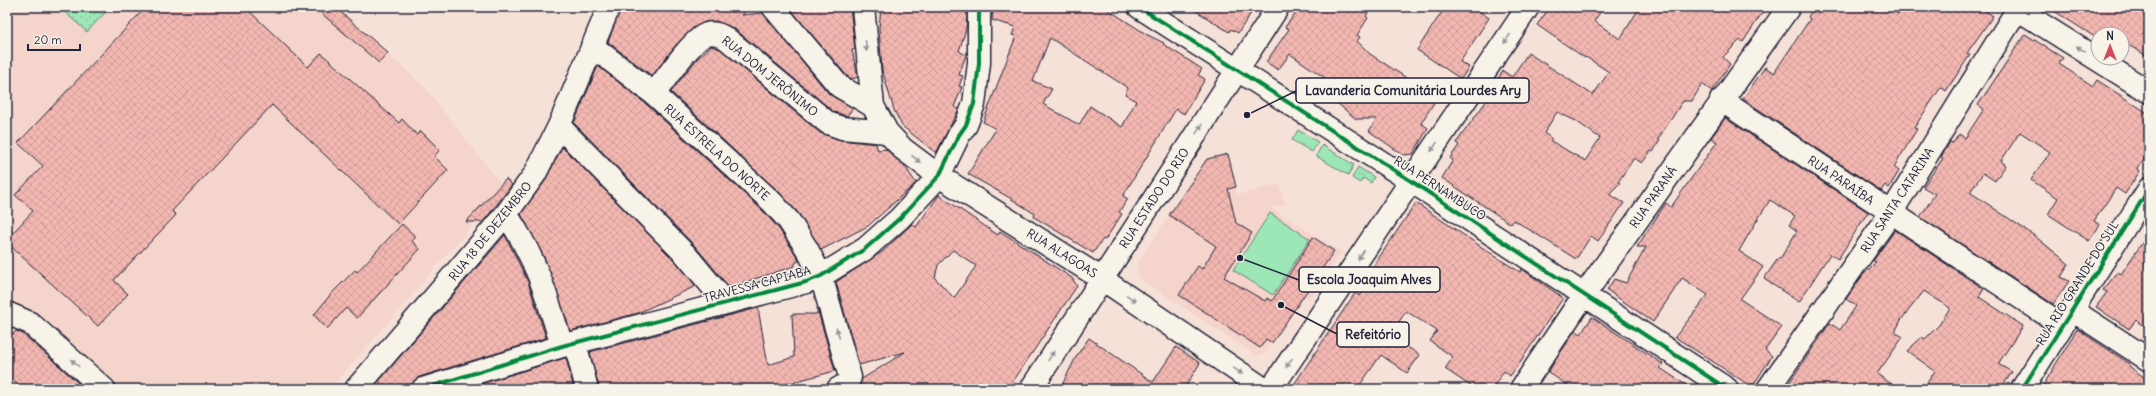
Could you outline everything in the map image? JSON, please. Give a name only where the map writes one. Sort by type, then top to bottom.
[{"type":"street","name":"RUA 18 DE DEZEMBRO","points":[[356,389],[506,214],[536,174],[559,126],[609,7]]},
{"type":"street","name":"RUA ALAGOAS","points":[[773,7],[834,81],[845,90],[872,106]]},
{"type":"street","name":"RUA ALAGOAS","points":[[863,7],[872,106],[887,132],[903,149],[939,176],[1102,279],[1264,389]]},
{"type":"street","name":"TRAVESSA CAPIABA","points":[[423,389],[568,344],[785,289],[821,276],[865,248],[882,235],[939,176],[959,135],[966,125],[974,104],[979,63],[979,14],[981,7]]},
{"type":"street","name":"RUA PERNAMBUCO","points":[[1139,7],[1411,181],[1727,389]]},
{"type":"street","name":"RUA ESTADO DO RIO","points":[[1031,389],[1278,7]]},
{"type":"street","points":[[1271,389],[1528,7]]},
{"type":"street","name":"RUA PARANÁ","points":[[1521,389],[1584,294],[1721,100],[1789,7]]},
{"type":"street","points":[[2017,8],[2149,92]]},
{"type":"street","name":"RUA SANTA CATARINA","points":[[1768,389],[1891,213],[2017,8]]},
{"type":"street","name":"RUA DOM JERÔNIMO","points":[[654,94],[698,40],[709,34],[718,34],[727,39],[828,123],[842,128],[887,132]]},
{"type":"street","name":"RUA ESTRELA DO NORTE","points":[[592,46],[654,94],[772,202],[798,233],[821,276],[843,380]]},
{"type":"street","name":"RUA PARAÍBA","points":[[1721,100],[1891,213],[2067,318],[2149,360]]},
{"type":"street","points":[[559,126],[686,255],[726,303]]},
{"type":"street","name":"RUA RIO GRANDE DO SUL","points":[[2022,389],[2149,189]]},
{"type":"street","points":[[506,214],[522,237],[540,275],[587,389]]},
{"type":"street","points":[[7,313],[30,323],[104,389]]},
{"type":"shaded area","points":[[7,7],[335,7],[423,85],[501,184],[513,186],[475,222],[330,389],[117,389],[32,311],[7,303]]},
{"type":"shaded area","points":[[1228,154],[1237,195],[1280,184],[1285,205],[1271,208],[1342,252],[1310,299],[1304,295],[1265,354],[1257,356],[1139,278],[1137,264],[1207,158]]},
{"type":"green space","points":[[59,7],[110,7],[87,32]]},
{"type":"green space","points":[[1298,130],[1318,142],[1312,152],[1292,140]]},
{"type":"green space","points":[[1322,145],[1354,165],[1348,175],[1316,156]]},
{"type":"green space","points":[[1358,167],[1374,177],[1371,183],[1363,178],[1360,183],[1352,178]]},
{"type":"green space","points":[[1270,213],[1310,239],[1273,295],[1233,270]]},
{"type":"building","points":[[146,7],[245,7],[308,67],[321,53],[399,123],[402,119],[417,135],[421,131],[440,150],[434,156],[448,170],[398,224],[272,105],[172,211],[176,215],[114,280],[128,294],[98,326],[7,243],[7,239],[33,211],[15,195],[43,166],[18,143]]},
{"type":"building","points":[[314,7],[335,7],[388,53],[379,63]]},
{"type":"building","points":[[621,7],[678,7],[680,9],[682,7],[750,7],[742,15],[763,13],[829,94],[853,108],[847,116],[834,112],[735,29],[716,21],[705,22],[693,28],[677,44],[652,76],[608,42]]},
{"type":"building","points":[[794,7],[850,7],[855,49],[852,50],[858,77],[852,79],[847,76],[792,11],[794,11]]},
{"type":"building","points":[[881,7],[968,7],[966,29],[959,51],[966,55],[959,75],[963,76],[959,86],[962,87],[954,107],[959,109],[936,153],[902,126],[894,110],[882,70],[879,28]]},
{"type":"building","points":[[993,7],[1104,7],[1146,34],[1164,43],[1163,44],[1202,69],[1198,75],[1205,79],[1184,114],[1176,109],[1123,196],[1128,199],[1119,212],[1122,214],[1105,240],[1103,239],[1093,253],[1034,217],[1035,214],[1010,198],[968,174],[996,129],[983,122],[1016,36],[1012,35],[1015,27],[992,20]],"holes":[[[1050,38],[1128,88],[1125,94],[1136,101],[1122,127],[1090,106],[1079,125],[1043,104],[1052,89],[1033,81]]]},
{"type":"building","points":[[1190,7],[1255,7],[1238,33],[1231,29],[1229,32]]},
{"type":"building","points":[[1300,7],[1372,7],[1366,16],[1368,18],[1357,35],[1360,37],[1357,41],[1370,54],[1437,98],[1421,123],[1428,128],[1413,154],[1403,155],[1369,131],[1377,119],[1356,119],[1331,98],[1338,87],[1290,54],[1278,70],[1266,62],[1289,29],[1285,27]]},
{"type":"building","points":[[1445,7],[1473,7],[1489,18],[1460,62],[1469,67],[1461,79],[1417,50]]},
{"type":"building","points":[[1550,7],[1604,7],[1594,21],[1620,39],[1640,7],[1766,7],[1743,42],[1740,40],[1723,57],[1730,64],[1712,91],[1702,84],[1692,101],[1683,101],[1658,139],[1660,140],[1653,152],[1651,151],[1642,163],[1634,158],[1618,182],[1620,183],[1609,194],[1624,203],[1598,241],[1591,236],[1576,259],[1514,220],[1511,224],[1442,178],[1453,160],[1450,158],[1459,145],[1456,143],[1490,96],[1488,94],[1503,71],[1512,77],[1528,53],[1593,95],[1609,72],[1586,57],[1585,58],[1537,25]],"holes":[[[1557,112],[1576,121],[1600,138],[1585,161],[1551,141],[1551,138],[1544,133]]]},
{"type":"building","points":[[1814,7],[1887,7],[1898,14],[1902,7],[1980,7],[1993,16],[1967,53],[1970,55],[1946,91],[1941,87],[1914,128],[1917,129],[1894,167],[1899,171],[1889,188],[1885,185],[1881,191],[1743,99],[1765,67],[1774,73],[1810,19],[1808,17]]},
{"type":"building","points":[[2048,7],[2149,7],[2149,57],[2130,46],[2130,26],[2090,26],[2090,34]]},
{"type":"building","points":[[2025,34],[2063,58],[2059,64],[2093,86],[2097,80],[2149,114],[2149,151],[2138,169],[2140,171],[2125,194],[2116,188],[2094,221],[2100,225],[2089,241],[2048,214],[2058,198],[2031,180],[2050,152],[2020,132],[2001,161],[2006,165],[1995,181],[1983,173],[1970,192],[2036,237],[2069,264],[2061,277],[2069,281],[2053,304],[1920,217],[1935,194],[1923,187],[1943,158],[1941,157],[1950,142],[1953,143],[1959,134],[1965,138],[1984,109],[1978,105]]},
{"type":"building","points":[[711,46],[720,49],[820,133],[841,140],[876,144],[878,150],[886,149],[904,165],[916,183],[868,226],[821,250],[799,214],[781,194],[671,92],[696,60]]},
{"type":"building","points":[[598,66],[646,104],[763,211],[779,229],[796,255],[799,261],[795,263],[795,266],[729,287],[695,246],[574,123]]},
{"type":"building","points":[[1725,118],[1868,212],[1838,259],[1830,254],[1799,302],[1764,279],[1779,257],[1780,259],[1797,231],[1789,225],[1795,216],[1770,200],[1739,251],[1763,267],[1740,299],[1782,327],[1765,350],[1772,356],[1752,387],[1675,337],[1708,295],[1682,278],[1653,322],[1607,290],[1614,279],[1626,283],[1646,247],[1637,247],[1666,203],[1671,207],[1717,142],[1711,138]]},
{"type":"building","points":[[562,147],[677,263],[696,286],[638,313],[570,331],[544,257],[521,214],[545,181]]},
{"type":"building","points":[[1228,154],[1236,187],[1228,189],[1236,223],[1252,233],[1224,277],[1265,301],[1267,298],[1272,301],[1313,237],[1334,251],[1272,343],[1266,339],[1260,348],[1179,295],[1198,266],[1202,269],[1216,246],[1169,215],[1207,159]]},
{"type":"building","points":[[506,179],[512,185],[483,222],[466,222]]},
{"type":"building","points":[[939,195],[998,235],[1000,231],[1072,278],[1077,286],[1008,389],[858,389],[862,379],[905,352],[859,365],[836,282],[882,252],[912,224],[916,227]],"holes":[[[953,250],[976,266],[954,298],[935,278],[938,265]]]},
{"type":"building","points":[[1416,203],[1520,272],[1522,269],[1563,298],[1510,376],[1504,371],[1492,389],[1475,389],[1445,369],[1453,357],[1430,341],[1437,331],[1406,311],[1390,336],[1420,355],[1407,373],[1381,355],[1357,389],[1291,389],[1355,293],[1360,296],[1375,274],[1370,271]]},
{"type":"building","points":[[402,224],[416,237],[412,241],[420,249],[357,318],[346,308],[327,329],[314,315],[331,294],[355,270],[357,272]]},
{"type":"building","points":[[1895,230],[1984,289],[1979,297],[2023,326],[1998,364],[2012,372],[2001,389],[1923,389],[1935,371],[1907,351],[1922,337],[1925,339],[1939,325],[1950,308],[1924,291],[1901,320],[1895,332],[1903,337],[1877,374],[1899,389],[1785,389],[1830,323],[1840,330],[1856,306],[1846,299],[1863,275],[1876,262],[1873,261]]},
{"type":"building","points":[[2149,233],[2149,329],[2136,320],[2129,329],[2096,307],[2107,292],[2103,290],[2118,272],[2121,274]]},
{"type":"building","points":[[505,235],[528,282],[546,338],[419,377],[414,381],[411,389],[383,389],[379,381]]},
{"type":"building","points":[[758,308],[768,365],[794,357],[792,314],[817,314],[817,308],[835,371],[766,389],[599,389],[590,352]]},
{"type":"building","points":[[1592,317],[1663,364],[1660,368],[1692,389],[1573,389],[1548,372],[1575,330],[1581,334]]},
{"type":"building","points":[[7,329],[13,334],[16,331],[23,334],[85,389],[22,389],[7,374]]},
{"type":"building","points":[[2077,329],[2130,364],[2129,366],[2149,381],[2149,389],[2041,389]]},
{"type":"building","points":[[1089,338],[1153,382],[1176,347],[1200,363],[1184,389],[1060,389],[1077,355]]},
{"type":"building","points":[[565,358],[574,389],[465,389]]},
{"type":"cycle path","points":[[423,389],[562,346],[806,282],[821,276],[865,249],[900,218],[939,176],[959,135],[966,125],[974,104],[979,63],[979,14],[981,7]]},
{"type":"cycle path","points":[[1139,7],[1411,181],[1727,389]]},
{"type":"cycle path","points":[[2022,389],[2149,189]]},
{"type":"place","name":"Lavanderia Comunitária Lourdes Ary","points":[[1247,115]]},
{"type":"place","name":"Escola Joaquim Alves","points":[[1240,258]]},
{"type":"place","name":"Refeitório","points":[[1281,305]]}]
